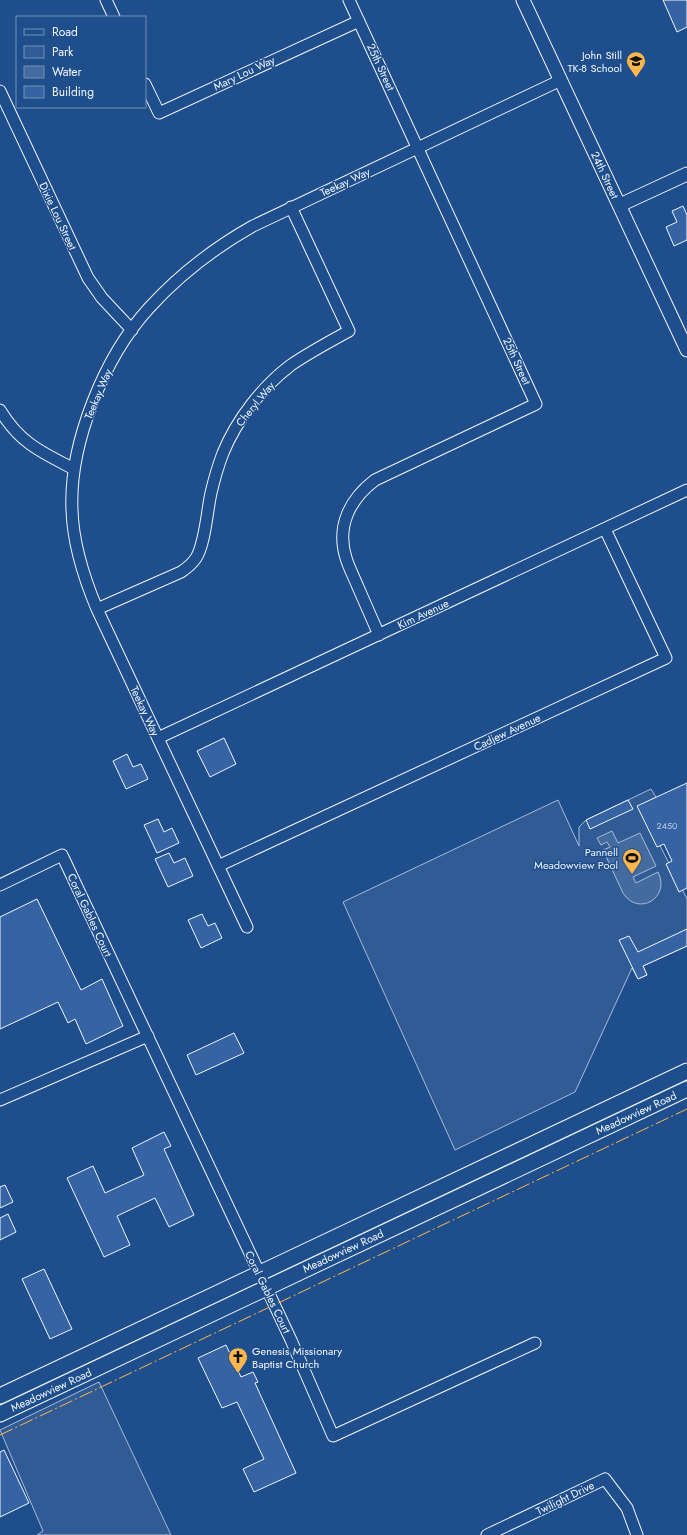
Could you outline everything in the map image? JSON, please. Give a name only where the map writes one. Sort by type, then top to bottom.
[{"type":"main road","name":"Meadowview Road","points":[[0,1396],[687,1071]]},
{"type":"main road","name":"Meadowview Road","points":[[0,1414],[687,1089]]},
{"type":"street","points":[[106,0],[114,16]]},
{"type":"street","name":"25th Street","points":[[349,0],[536,404],[375,480],[364,489],[353,502],[344,527],[343,542],[346,558],[379,635]]},
{"type":"street","name":"24th Street","points":[[523,0],[620,205],[683,333],[687,350]]},
{"type":"street","name":"Mary Lou Way","points":[[146,86],[159,112],[359,21]]},
{"type":"street","name":"Teekay Way","points":[[247,926],[97,609],[81,566],[75,539],[72,511],[72,488],[79,442],[89,412],[99,387],[114,357],[132,330],[148,309],[185,273],[209,253],[253,226],[291,207],[561,80]]},
{"type":"street","name":"Dixie Lou Street","points":[[0,91],[88,278],[102,298],[132,330]]},
{"type":"street","points":[[620,205],[687,174]]},
{"type":"street","name":"Cheryl Way","points":[[97,609],[180,572],[190,566],[197,558],[201,548],[211,492],[221,459],[236,428],[248,409],[290,366],[312,351],[349,331],[291,207]]},
{"type":"street","points":[[0,410],[18,434],[30,444],[74,469]]},
{"type":"street","name":"Kim Avenue","points":[[158,738],[687,490]]},
{"type":"street","name":"Cadjew Avenue","points":[[218,866],[666,658],[605,529]]},
{"type":"street","name":"Coral Gables Court","points":[[0,885],[62,855],[303,1366],[333,1436],[535,1343]]},
{"type":"street","points":[[0,1100],[148,1036]]},
{"type":"street","name":"Twilight Drive","points":[[487,1535],[605,1479],[627,1508],[637,1535]]},
{"type":"green space","points":[[651,789],[656,797],[640,806],[687,899],[687,946],[643,966],[647,975],[638,979],[632,968],[575,1092],[455,1150],[343,902],[558,800],[579,846],[579,827],[586,820]]},
{"type":"green space","points":[[99,1382],[171,1535],[37,1535],[43,1531],[0,1430]]},
{"type":"water","points":[[612,831],[618,843],[640,833],[656,866],[633,877],[636,883],[658,872],[661,881],[660,890],[657,896],[651,901],[644,904],[637,904],[629,900],[623,893],[603,850],[610,847],[607,842],[601,845],[597,838]]},
{"type":"building","points":[[663,0],[687,0],[687,27],[677,32]]},
{"type":"building","points":[[683,206],[687,215],[687,240],[674,246],[666,227],[677,222],[672,211]]},
{"type":"building","points":[[224,738],[236,764],[210,777],[197,751]]},
{"type":"building","points":[[127,754],[133,767],[141,764],[148,779],[126,789],[113,761]]},
{"type":"building","points":[[687,783],[687,888],[679,892],[666,864],[672,861],[664,844],[657,847],[637,806]]},
{"type":"building","points":[[628,800],[633,809],[590,829],[586,820]]},
{"type":"building","points":[[158,819],[164,832],[172,828],[179,843],[157,853],[144,825]]},
{"type":"building","points":[[169,853],[174,863],[185,858],[193,876],[168,887],[155,859]]},
{"type":"building","points":[[37,899],[81,990],[102,979],[123,1026],[86,1044],[75,1019],[68,1023],[58,1002],[0,1029],[0,917]]},
{"type":"building","points":[[202,914],[208,926],[215,923],[222,938],[201,948],[188,920]]},
{"type":"building","points":[[687,929],[687,946],[643,966],[647,975],[638,979],[619,940],[629,936],[638,952]]},
{"type":"building","points":[[234,1033],[244,1053],[196,1075],[187,1055]]},
{"type":"building","points":[[164,1132],[171,1146],[164,1149],[194,1215],[169,1227],[155,1198],[117,1216],[130,1245],[104,1257],[67,1178],[93,1166],[105,1193],[144,1175],[132,1148]]},
{"type":"building","points":[[5,1185],[13,1202],[0,1208],[0,1187]]},
{"type":"building","points":[[8,1214],[16,1232],[0,1240],[0,1218]]},
{"type":"building","points":[[44,1269],[72,1329],[50,1339],[22,1279]]},
{"type":"building","points":[[226,1345],[241,1377],[253,1372],[258,1382],[255,1383],[296,1473],[254,1492],[243,1469],[264,1459],[237,1402],[222,1408],[198,1358]]},
{"type":"building","points":[[4,1450],[29,1503],[0,1517],[0,1452]]},
{"type":"power","points":[[0,1435],[687,1109]]},
{"type":"place","name":"John Still TK-8 School","points":[[636,78]]},
{"type":"place","name":"Pannell Meadowview Pool","points":[[632,875]]},
{"type":"place","name":"Genesis Missionary Baptist Church","points":[[238,1374]]}]
